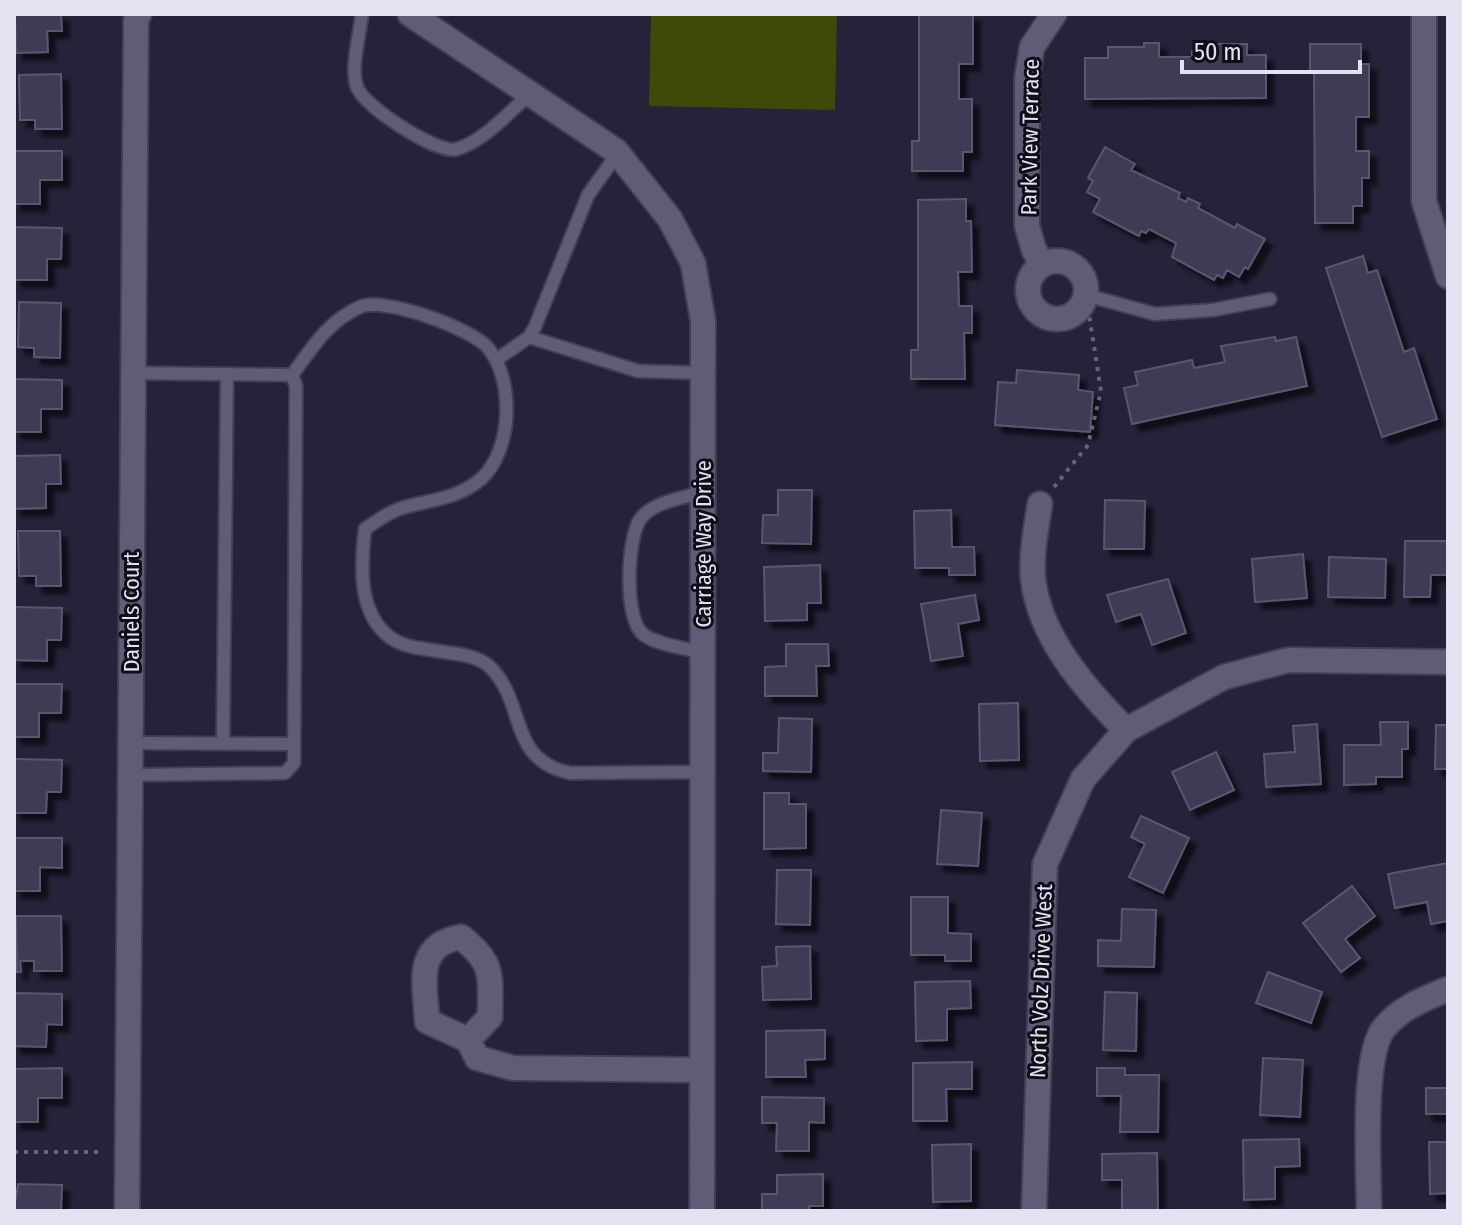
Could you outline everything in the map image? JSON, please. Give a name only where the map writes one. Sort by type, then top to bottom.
[{"type":"street","name":"Daniels Court","points":[[127,1211],[133,373],[139,14]]},
{"type":"street","name":"Carriage Way Drive","points":[[410,14],[618,153],[670,219],[693,263],[703,321],[702,1211]]},
{"type":"street","name":"Park View Terrace","points":[[1042,264],[1027,226],[1027,78],[1032,47],[1054,14]]},
{"type":"street","points":[[1424,14],[1424,201],[1444,250],[1448,276]]},
{"type":"street","points":[[1059,260],[1081,271],[1087,284],[1086,297],[1078,312],[1064,319],[1051,319],[1038,313],[1027,290],[1031,275],[1042,264],[1059,260]]},
{"type":"street","points":[[1040,504],[1034,535],[1033,579],[1046,624],[1089,692],[1126,730]]},
{"type":"street","name":"North Volz Drive West","points":[[1034,1211],[1045,864],[1083,779],[1126,730],[1224,677],[1288,660],[1448,662]]},
{"type":"street","points":[[1369,1211],[1371,1060],[1382,1029],[1409,1005],[1448,989]]},
{"type":"street","points":[[468,1040],[477,1058],[513,1068],[702,1070]]},
{"type":"lane","points":[[362,14],[357,89],[366,102],[438,149],[452,151],[468,145],[530,94]]},
{"type":"lane","points":[[496,360],[529,337],[588,195],[618,153]]},
{"type":"lane","points":[[1086,297],[1155,314],[1213,310],[1270,299]]},
{"type":"lane","points":[[292,375],[323,332],[363,305],[394,305],[487,345],[507,385],[497,456],[482,477],[453,498],[402,508],[365,529],[361,565],[367,606],[390,638],[415,648],[462,654],[489,665],[503,684],[530,753],[553,770],[570,773],[703,772]]},
{"type":"lane","points":[[529,337],[638,371],[703,373]]},
{"type":"lane","points":[[133,373],[292,375]]},
{"type":"lane","points":[[223,743],[227,374]]},
{"type":"lane","points":[[130,775],[285,773],[294,763],[296,386],[292,375]]},
{"type":"lane","points":[[703,492],[652,508],[641,518],[632,533],[630,610],[635,626],[645,636],[703,653]]},
{"type":"lane","points":[[131,743],[294,744]]},
{"type":"path","points":[[1040,504],[1088,445],[1101,391],[1097,350],[1086,297]]},
{"type":"path","points":[[14,1152],[127,1153]]},
{"type":"green space","points":[[651,14],[837,14],[835,110],[649,106]]},
{"type":"building","points":[[15,14],[61,14],[62,31],[47,31],[48,52],[16,53]]},
{"type":"building","points":[[919,14],[973,14],[973,64],[959,64],[959,99],[972,99],[972,152],[963,152],[963,171],[912,171],[912,141],[919,141]]},
{"type":"building","points":[[1144,43],[1159,43],[1159,57],[1192,57],[1192,51],[1209,51],[1209,44],[1247,44],[1247,55],[1266,55],[1266,98],[1085,99],[1085,58],[1108,58],[1108,47],[1144,47]]},
{"type":"building","points":[[1310,44],[1361,44],[1361,64],[1369,64],[1369,117],[1356,117],[1356,151],[1369,151],[1369,178],[1362,178],[1362,206],[1353,206],[1353,223],[1315,223],[1314,72],[1310,72]]},
{"type":"building","points":[[61,74],[62,129],[35,129],[35,120],[20,120],[19,75]]},
{"type":"building","points":[[1105,147],[1135,164],[1131,170],[1180,193],[1178,198],[1186,202],[1188,198],[1200,204],[1198,208],[1235,228],[1237,224],[1265,239],[1248,269],[1245,267],[1239,277],[1227,270],[1223,278],[1217,275],[1214,280],[1172,257],[1176,243],[1149,229],[1146,233],[1141,231],[1139,236],[1093,212],[1100,199],[1087,192],[1093,181],[1088,178]]},
{"type":"building","points":[[14,151],[62,151],[62,180],[40,180],[40,204],[14,204]]},
{"type":"building","points":[[966,199],[966,221],[971,221],[972,272],[958,272],[959,306],[972,306],[972,333],[964,333],[965,379],[911,379],[911,350],[918,350],[918,200]]},
{"type":"building","points":[[14,227],[62,228],[61,259],[47,259],[47,280],[14,280]]},
{"type":"building","points":[[1363,256],[1368,273],[1377,270],[1404,352],[1414,348],[1437,419],[1382,437],[1326,268]]},
{"type":"building","points":[[19,302],[61,303],[60,358],[34,357],[34,348],[18,347]]},
{"type":"building","points":[[1275,337],[1276,341],[1296,337],[1307,386],[1132,424],[1124,388],[1138,385],[1135,372],[1192,360],[1194,368],[1225,362],[1221,346]]},
{"type":"building","points":[[1017,370],[1079,375],[1078,390],[1093,392],[1090,432],[995,425],[998,382],[1016,383]]},
{"type":"building","points":[[14,379],[62,380],[62,409],[41,409],[41,432],[14,432]]},
{"type":"building","points":[[60,455],[61,484],[46,484],[46,508],[14,509],[14,456]]},
{"type":"building","points":[[778,490],[812,490],[811,544],[762,543],[763,515],[778,515]]},
{"type":"building","points":[[1105,500],[1145,501],[1144,549],[1104,549]]},
{"type":"building","points":[[951,510],[952,547],[974,547],[975,575],[949,575],[949,568],[915,568],[914,511]]},
{"type":"building","points":[[18,531],[60,531],[61,586],[36,586],[36,576],[19,576]]},
{"type":"building","points":[[1405,541],[1448,541],[1448,575],[1431,575],[1430,597],[1404,597]]},
{"type":"building","points":[[1303,554],[1307,598],[1255,602],[1252,559]]},
{"type":"building","points":[[1329,557],[1386,559],[1385,598],[1328,597]]},
{"type":"building","points":[[820,565],[821,603],[807,603],[807,620],[765,621],[764,567]]},
{"type":"building","points":[[1168,579],[1186,633],[1152,645],[1141,614],[1116,622],[1107,595]]},
{"type":"building","points":[[975,595],[979,620],[958,624],[963,656],[931,661],[921,604]]},
{"type":"building","points":[[15,607],[62,608],[61,640],[47,640],[47,661],[14,660]]},
{"type":"building","points":[[786,644],[828,644],[829,666],[816,666],[817,696],[765,696],[765,667],[786,666]]},
{"type":"building","points":[[14,684],[62,684],[61,713],[39,713],[39,737],[14,737]]},
{"type":"building","points":[[1018,703],[1019,760],[980,761],[979,704]]},
{"type":"building","points":[[779,718],[812,719],[811,772],[763,771],[763,753],[778,753]]},
{"type":"building","points":[[1380,722],[1408,722],[1408,749],[1402,749],[1402,777],[1376,777],[1376,784],[1344,785],[1344,745],[1381,745]]},
{"type":"building","points":[[1317,724],[1321,784],[1266,787],[1264,754],[1295,752],[1293,726]]},
{"type":"building","points":[[1436,725],[1448,725],[1448,769],[1435,769]]},
{"type":"building","points":[[1216,752],[1234,790],[1190,810],[1172,772]]},
{"type":"building","points":[[14,759],[62,760],[61,792],[47,792],[46,813],[14,813]]},
{"type":"building","points":[[764,793],[789,793],[789,804],[806,804],[806,848],[764,849]]},
{"type":"building","points":[[941,810],[982,813],[978,866],[937,864]]},
{"type":"building","points":[[1141,816],[1189,838],[1163,893],[1129,877],[1145,844],[1131,837]]},
{"type":"building","points":[[14,838],[62,838],[62,868],[40,867],[40,891],[14,891]]},
{"type":"building","points":[[1448,863],[1448,921],[1431,924],[1427,902],[1395,908],[1388,874]]},
{"type":"building","points":[[777,870],[811,870],[810,925],[776,924]]},
{"type":"building","points":[[1352,886],[1375,916],[1345,939],[1360,958],[1341,972],[1303,923]]},
{"type":"building","points":[[911,897],[948,897],[948,933],[971,934],[971,961],[945,961],[945,955],[911,955]]},
{"type":"building","points":[[1122,909],[1156,910],[1154,967],[1098,966],[1098,940],[1121,941]]},
{"type":"building","points":[[16,916],[61,916],[62,971],[34,971],[34,961],[20,961],[21,972],[17,972]]},
{"type":"building","points":[[810,946],[811,999],[763,1000],[762,967],[777,966],[776,947]]},
{"type":"building","points":[[1268,972],[1322,992],[1311,1023],[1256,1003]]},
{"type":"building","points":[[970,981],[971,1008],[947,1009],[947,1040],[916,1041],[915,982]]},
{"type":"building","points":[[1105,992],[1137,993],[1136,1051],[1103,1050]]},
{"type":"building","points":[[14,993],[62,994],[62,1025],[47,1024],[46,1047],[14,1046]]},
{"type":"building","points":[[825,1030],[825,1059],[805,1060],[806,1077],[766,1077],[766,1031]]},
{"type":"building","points":[[1263,1058],[1303,1060],[1300,1117],[1260,1115]]},
{"type":"building","points":[[972,1062],[972,1089],[946,1089],[947,1121],[913,1121],[913,1063]]},
{"type":"building","points":[[62,1068],[62,1098],[38,1098],[38,1122],[14,1122],[14,1069]]},
{"type":"building","points":[[1097,1068],[1125,1068],[1125,1075],[1159,1075],[1158,1132],[1120,1132],[1121,1096],[1097,1096]]},
{"type":"building","points":[[1426,1088],[1448,1088],[1448,1114],[1426,1114]]},
{"type":"building","points":[[762,1097],[824,1098],[824,1123],[809,1122],[809,1151],[776,1151],[777,1123],[762,1123]]},
{"type":"building","points":[[1299,1139],[1300,1166],[1275,1167],[1275,1199],[1244,1200],[1243,1140]]},
{"type":"building","points":[[1429,1142],[1448,1142],[1448,1193],[1430,1194]]},
{"type":"building","points":[[971,1144],[971,1201],[933,1202],[932,1145]]},
{"type":"building","points":[[1157,1153],[1158,1211],[1122,1211],[1122,1180],[1102,1180],[1102,1154]]},
{"type":"building","points":[[823,1174],[823,1206],[809,1206],[810,1211],[762,1211],[762,1194],[777,1194],[777,1175]]},
{"type":"building","points":[[18,1184],[62,1185],[61,1211],[14,1211]]}]
